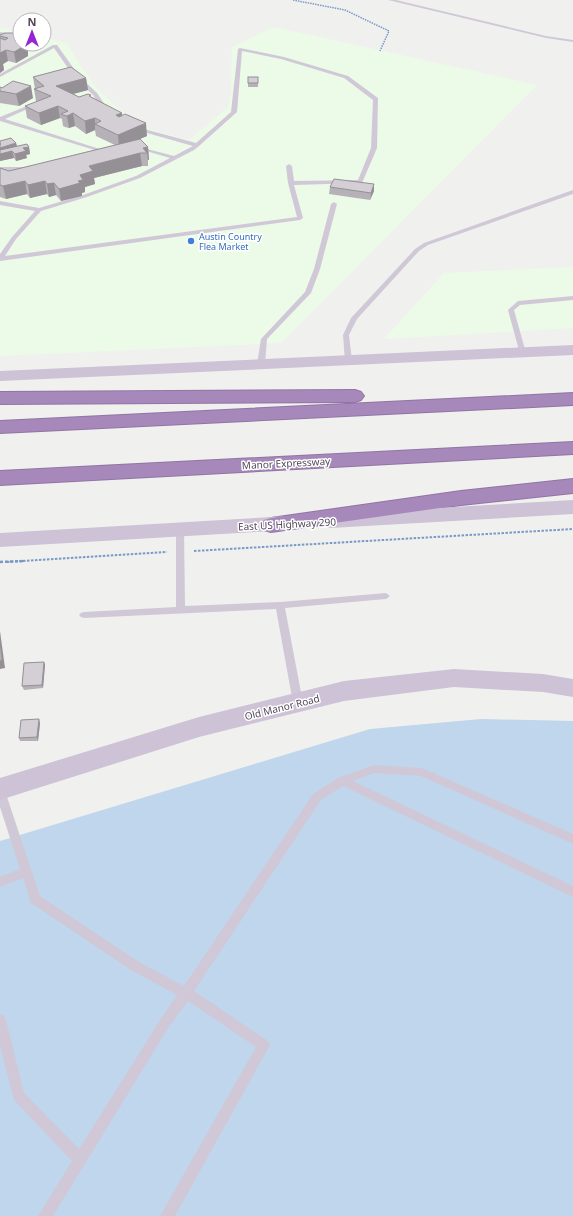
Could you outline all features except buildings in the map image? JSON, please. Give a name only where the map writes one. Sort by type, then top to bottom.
[{"type":"highway","points":[[0,398],[470,395],[552,400]]},
{"type":"highway","points":[[0,427],[573,399]]},
{"type":"highway","name":"Manor Expressway","points":[[0,478],[573,448]]},
{"type":"highway","points":[[271,524],[460,498],[573,486]]},
{"type":"main road","points":[[0,376],[573,350]]},
{"type":"main road","name":"East US Highway 290","points":[[0,540],[573,507]]},
{"type":"main road","name":"Old Manor Road","points":[[0,790],[199,727],[344,691],[454,678],[543,683],[573,688]]},
{"type":"lane","points":[[390,0],[546,37],[573,41]]},
{"type":"lane","points":[[0,32],[12,34],[0,40]]},
{"type":"lane","points":[[0,76],[55,46],[77,77],[95,94],[103,106],[116,114]]},
{"type":"lane","points":[[0,202],[39,210],[85,196],[138,177],[197,145],[234,112],[240,49],[282,58],[346,76],[376,99],[374,148],[360,182],[291,183]]},
{"type":"lane","points":[[0,119],[29,107]]},
{"type":"lane","points":[[0,119],[103,151]]},
{"type":"lane","points":[[129,122],[142,130],[197,145]]},
{"type":"lane","points":[[129,147],[136,146],[175,158]]},
{"type":"lane","points":[[88,155],[110,150]]},
{"type":"lane","points":[[0,259],[300,218],[291,183],[289,166]]},
{"type":"lane","points":[[0,169],[18,171],[30,168]]},
{"type":"lane","points":[[348,360],[346,335],[354,318],[416,250],[426,244],[573,192]]},
{"type":"lane","points":[[261,364],[264,339],[308,293],[317,270],[334,204]]},
{"type":"lane","points":[[0,259],[14,238],[39,210]]},
{"type":"lane","points":[[522,352],[511,310],[518,303],[573,298]]},
{"type":"lane","points":[[180,530],[181,610]]},
{"type":"lane","points":[[84,615],[280,605],[386,596]]},
{"type":"lane","points":[[280,605],[298,703]]},
{"type":"lane","points":[[45,1216],[166,1021],[317,797],[342,781],[374,769],[422,772],[573,839]]},
{"type":"lane","points":[[342,781],[573,892]]},
{"type":"lane","points":[[0,790],[34,900],[135,966],[186,993],[264,1045],[167,1216]]},
{"type":"lane","points":[[0,882],[26,872]]},
{"type":"lane","points":[[0,1020],[18,1096],[80,1160]]},
{"type":"path","points":[[292,0],[346,10],[389,31],[380,51]]},
{"type":"path","points":[[0,562],[573,529]]},
{"type":"shaded area","name":"Austin Country Flea Market","points":[[274,27],[537,85],[281,343],[0,356],[0,28],[12,30],[12,52],[52,52],[52,40],[66,43],[93,84],[120,110],[152,130],[189,140],[228,107],[231,96],[232,47]]},
{"type":"shaded area","points":[[573,267],[573,328],[384,339],[444,273]]},
{"type":"shaded area","points":[[481,719],[573,721],[573,1216],[0,1216],[0,841],[370,729]]},
{"type":"place","name":"Austin Country Flea Market","points":[[191,241]]}]
